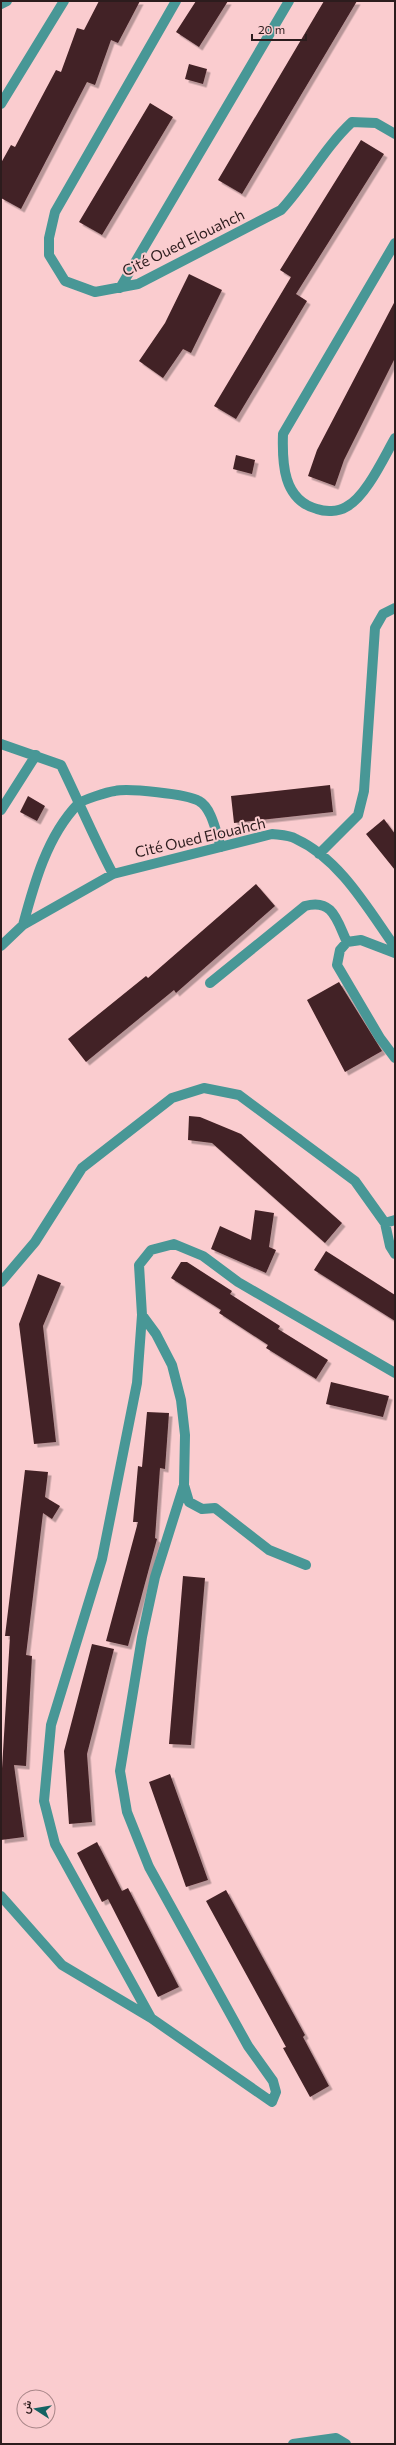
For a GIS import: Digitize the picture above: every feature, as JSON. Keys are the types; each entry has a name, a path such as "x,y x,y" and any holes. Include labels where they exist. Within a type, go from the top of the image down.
{"street":[{"path":"1,4 7,1"},
{"path":"1,104 64,1"},
{"name":"Cité Oued Elouahch","path":"176,1 55,212 48,238 48,255 65,281 95,292 138,284 281,210 298,192 336,136 352,122 376,123 395,134"},
{"path":"120,288 289,1"},
{"path":"395,242 283,434 285,477 292,492 306,506 325,512 346,507 364,490 395,438"},
{"path":"320,854 358,815 364,791 375,628 383,614 395,608"},
{"path":"1,744 36,755 61,766 79,803 87,825 112,874"},
{"path":"1,810 36,755"},
{"path":"23,925 37,875 64,821 79,803 116,790 184,795 200,801 210,816 221,847"},
{"name":"Cité Oued Elouahch","path":"1,946 23,925 112,874 130,868 272,834 295,838 320,854 356,893 395,947"},
{"path":"210,983 305,906 315,903 327,906 334,913 347,942"},
{"path":"395,953 361,940 347,942 340,950 337,964 380,1038 395,1058"},
{"path":"1,1282 35,1242 82,1168 172,1098 204,1088 239,1095 355,1181 385,1223 390,1246 395,1254"},
{"path":"385,1223 395,1220"},
{"path":"151,2018 55,1844 44,1801 51,1724 102,1559 136,1391 142,1315 139,1265 151,1250 174,1244 203,1256 238,1282 395,1373"},
{"path":"1,1896 62,1965 151,2018 272,2102 276,2092 273,2080 248,2046 149,1867 127,1812 120,1771 142,1637 153,1585 184,1485 185,1435 181,1400 172,1365 156,1334 142,1315"},
{"path":"184,1485 189,1502 202,1509 215,1508 269,1550 306,1565"},
{"path":"293,2444 336,2438 346,2444"}],"building":[{"path":"99,1 140,1 118,43 111,40 95,85 87,82 21,209 1,198 1,163 11,145 15,147 56,70 61,72 77,28 84,30"},
{"path":"196,1 228,1 199,47 176,32"},
{"path":"324,1 357,1 242,194 218,180"},
{"path":"189,64 207,69 203,84 185,79"},
{"path":"150,103 173,117 102,235 79,222"},
{"path":"361,140 384,154 296,294 307,301 236,419 214,406 291,277 280,270"},
{"path":"189,274 222,290 191,353 183,349 163,378 139,361 165,323"},
{"path":"395,301 395,358 344,460 335,486 308,476 317,450"},
{"path":"236,455 255,460 252,474 233,469"},
{"path":"330,785 333,812 234,823 231,796"},
{"path":"28,796 45,806 37,821 20,812"},
{"path":"384,819 395,834 395,870 366,834"},
{"path":"256,884 275,906 176,993 174,990 86,1062 68,1039 146,976 148,978"},
{"path":"339,982 382,1051 345,1072 307,1000"},
{"path":"189,1116 200,1117 241,1134 342,1223 325,1243 212,1143 188,1140"},
{"path":"255,1210 274,1213 269,1247 276,1250 266,1273 211,1249 220,1226 251,1240"},
{"path":"326,1251 395,1295 395,1321 314,1270"},
{"path":"181,1262 187,1262 232,1291 230,1294 280,1326 278,1329 328,1360 316,1379 266,1348 268,1345 219,1313 221,1310 171,1278"},
{"path":"38,1274 61,1283 43,1326 56,1442 34,1444 19,1324"},
{"path":"331,1382 389,1396 383,1417 326,1404"},
{"path":"147,1412 169,1413 165,1469 160,1468 155,1538 157,1539 128,1646 106,1641 138,1522 133,1522 138,1466 142,1467"},
{"path":"25,1470 48,1472 45,1497 60,1506 52,1519 43,1513 26,1655 32,1656 26,1766 14,1765 24,1837 1,1840 1,1785 10,1636 5,1636"},
{"path":"183,1576 205,1578 191,1745 169,1744"},
{"path":"92,1644 114,1649 87,1754 92,1822 69,1824 64,1751"},
{"path":"170,1774 208,1880 186,1887 149,1782"},
{"path":"97,1842 122,1891 128,1888 179,1987 158,1997 108,1899 102,1902 77,1853"},
{"path":"226,1890 305,2035 303,2037 329,2086 310,2097 283,2048 286,2047 206,1901"}]}
